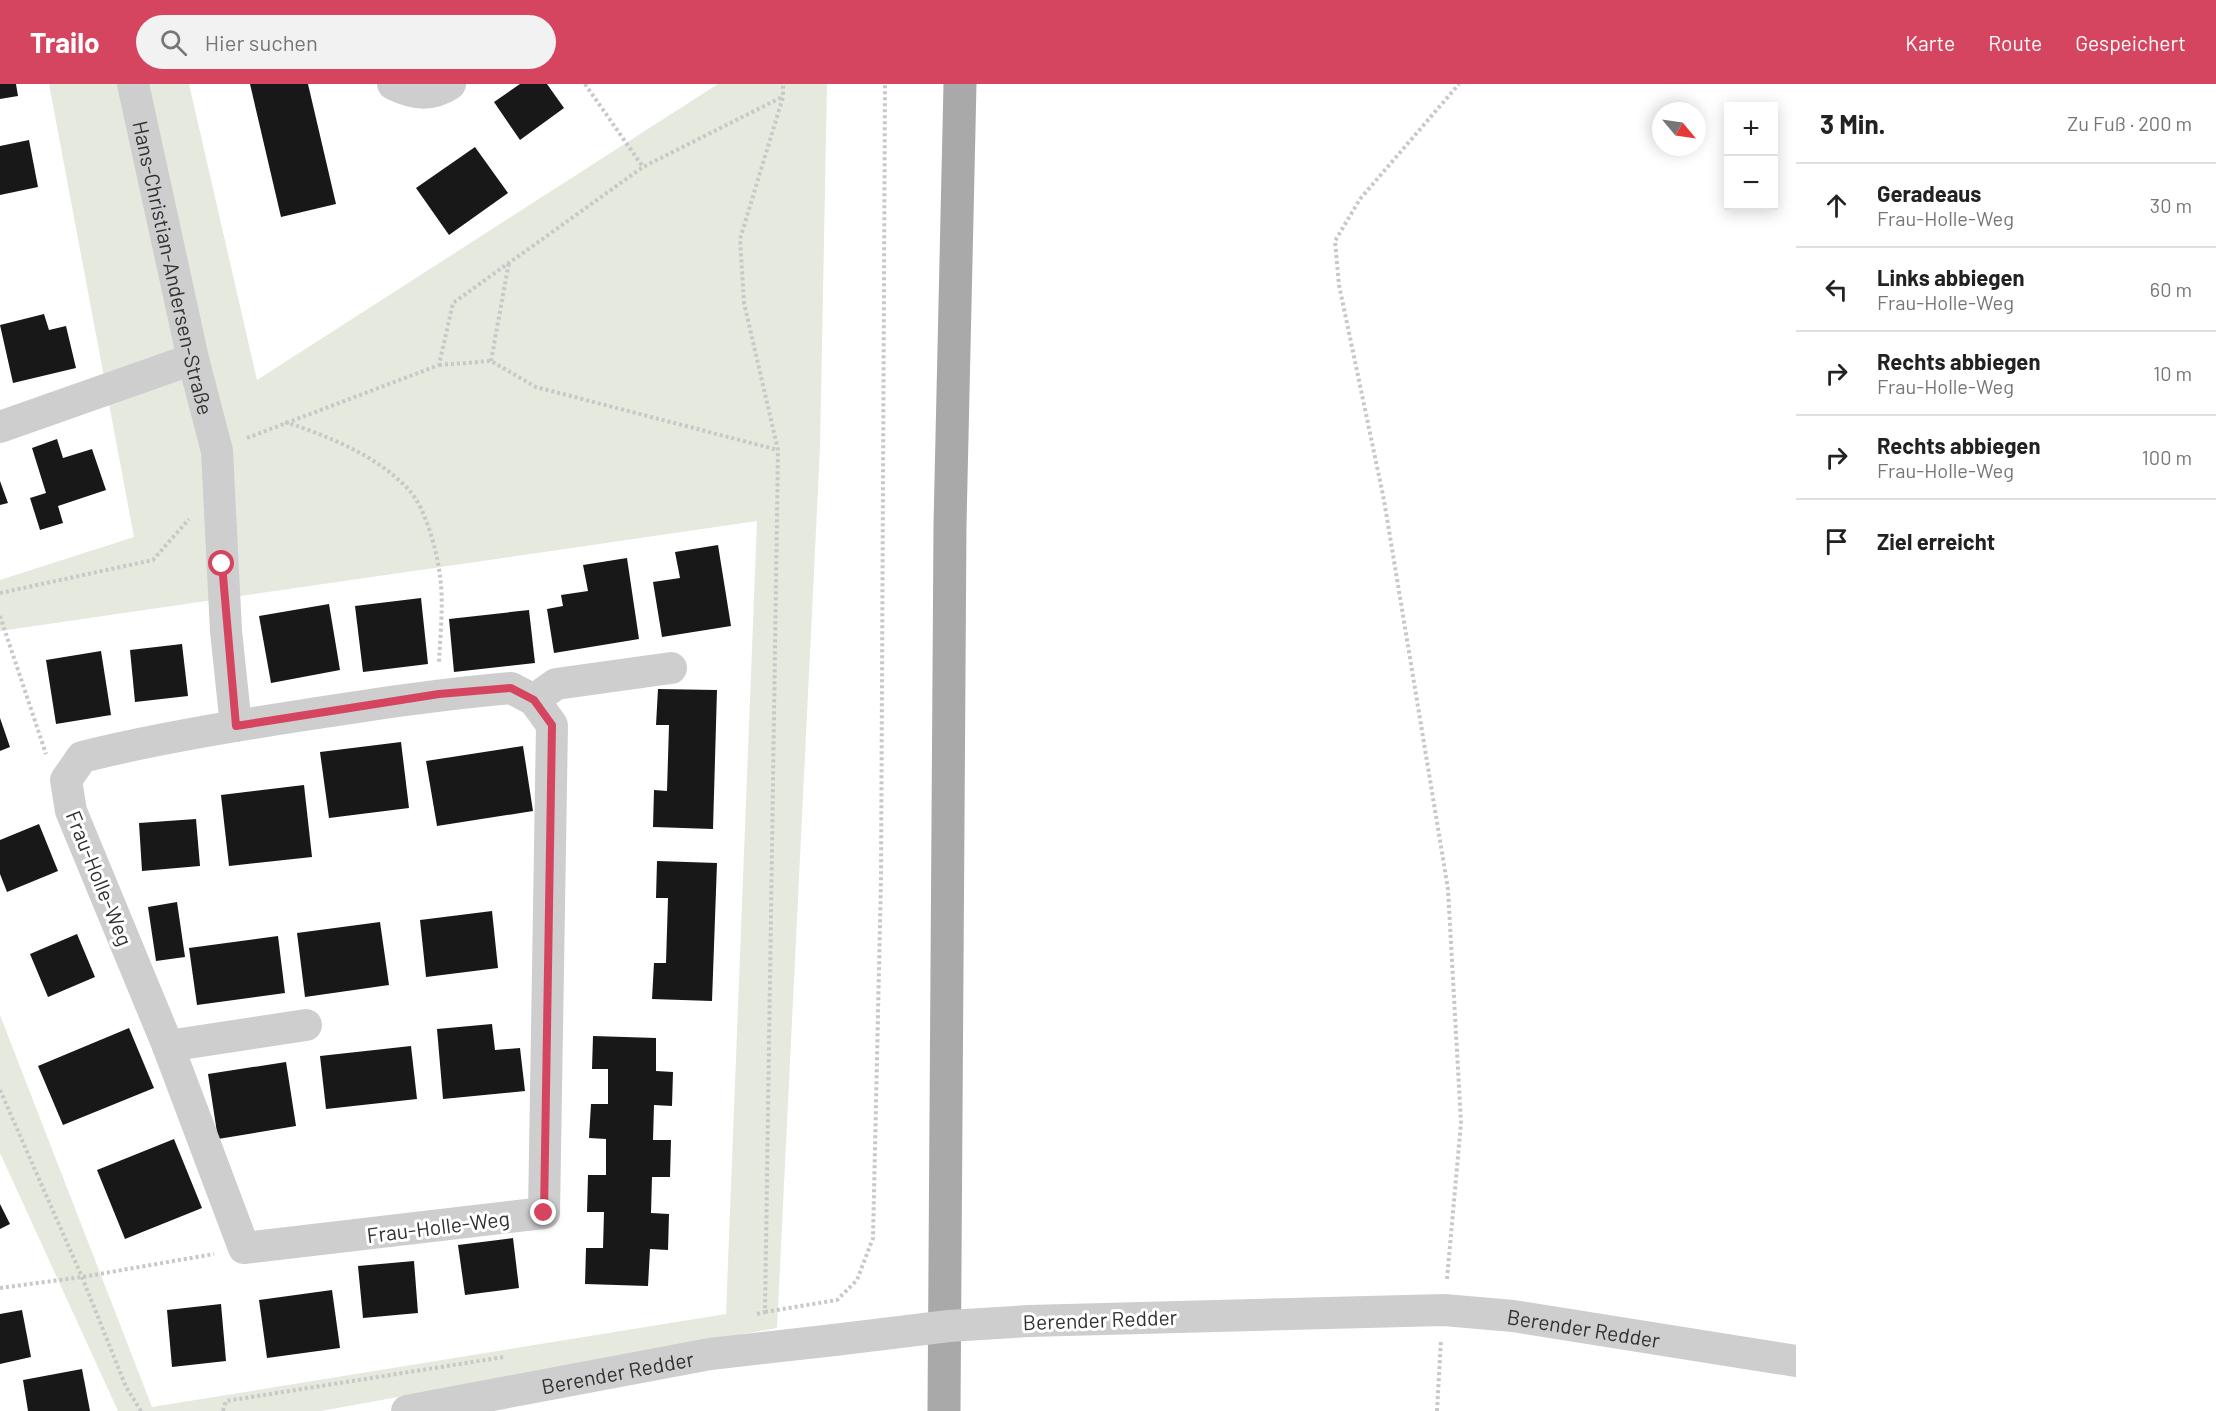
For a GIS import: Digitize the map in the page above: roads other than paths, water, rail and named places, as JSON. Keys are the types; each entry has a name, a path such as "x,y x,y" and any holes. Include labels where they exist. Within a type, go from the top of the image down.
{"main road":[{"path":"944,1411 950,548 960,84"}],"street":[{"name":"Hans-Christian-Andersen-Straße","path":"133,84 193,359 217,451 226,621 236,726"},
{"path":"393,84 414,95 440,91 450,84"},
{"path":"0,427 193,359"},
{"path":"236,726 439,694 511,688 534,700 556,684 671,668"},
{"name":"Frau-Holle-Weg","path":"236,726 82,758 66,780 71,810 168,1046 244,1248 544,1213 552,725 534,700"},
{"path":"168,1046 306,1025"},
{"name":"Berender Redder","path":"407,1411 710,1354 949,1326 1029,1321 1444,1310 1513,1316 1796,1361"}]}
